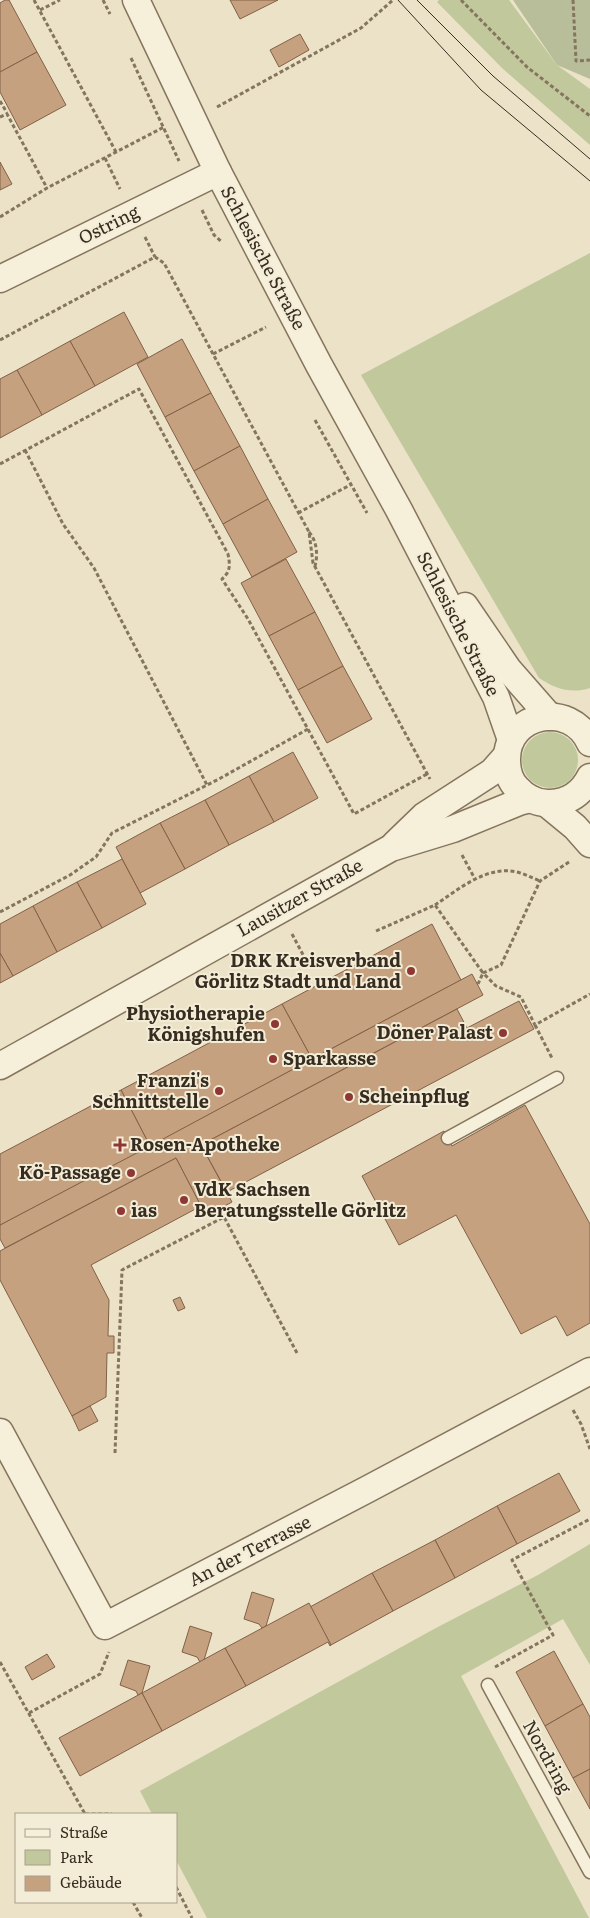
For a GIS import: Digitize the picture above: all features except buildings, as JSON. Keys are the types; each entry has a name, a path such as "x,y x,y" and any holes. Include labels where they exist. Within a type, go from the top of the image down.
{"street":[{"name":"Schlesische Straße","path":"136,0 218,172 319,365 399,510 496,697 509,747 509,776 514,786 539,802"},
{"name":"Ostring","path":"0,279 137,222 218,172"},
{"name":"Schlesische Straße","path":"399,510 508,669 571,719 582,730 590,743"},
{"name":"Lausitzer Straße","path":"391,848 424,816 492,772 524,724 534,719 571,719"},
{"name":"Lausitzer Straße","path":"0,1066 391,848 452,829 519,802 558,803 579,793 590,777"},
{"path":"539,802 575,827 583,850"},
{"name":"An der Terrasse","path":"0,1432 105,1626 360,1494 590,1371"}],"lane":[{"path":"448,1138 557,1078"},
{"name":"Nordring","path":"488,1685 590,1872"}],"path":[{"path":"34,0 116,152"},
{"path":"40,10 60,0"},
{"path":"0,217 47,188 189,113 212,101 216,108 361,28 393,0"},
{"path":"460,0 527,67 590,116"},
{"path":"573,0 576,61 590,60"},
{"path":"0,101 47,188"},
{"path":"0,117 7,114"},
{"path":"0,464 139,389 228,554 230,565 228,573 222,579 248,619 354,814 427,774 315,566 308,532 164,263 155,257 105,158"},
{"path":"0,340 155,257"},
{"path":"213,354 266,328"},
{"path":"25,450 63,524 94,568 207,785"},
{"path":"298,513 350,485"},
{"path":"0,912 70,875 96,857 112,833 207,785 308,729"},
{"path":"478,984 483,973 501,965 540,881 583,850"},
{"path":"376,931 435,905 474,879 494,872 517,872 540,881"},
{"path":"435,905 483,973 496,986 521,997 551,1054 557,1078"},
{"path":"294,937 309,966"},
{"path":"535,1025 590,994"},
{"path":"220,1209 297,1353"},
{"path":"115,1453 122,1270 224,1217"},
{"path":"581,1424 590,1449"},
{"path":"488,1685 491,1669 553,1635 512,1560 590,1519"},
{"path":"0,1662 84,1813"},
{"path":"30,1713 100,1674"},
{"path":"178,1891 192,1918"},
{"path":"134,1903 142,1918"}],"green space":[{"path":"439,0 509,0 557,65 590,89 590,145 502,68 437,2"},
{"path":"513,0 590,0 590,79 557,65"},
{"path":"590,253 590,688 576,691 558,688 539,678 361,375"},
{"path":"550,732 561,734 570,740 576,749 578,760 576,771 570,780 561,786 550,788 539,786 530,780 524,771 522,760 524,749 530,740 539,734"},
{"path":"590,1544 590,1665 563,1619 461,1676 589,1918 207,1918 178,1864 178,1813 151,1813 140,1791 434,1629 538,1575"}],"tram line":[{"path":"398,0 481,90 590,181"},
{"path":"417,0 493,76 590,159"}],"place":[{"name":"DRK Kreisverband Görlitz Stadt und Land","path":"411,971"},
{"name":"Physiotherapie Königshufen","path":"275,1024"},
{"name":"Döner Palast","path":"503,1033"},
{"name":"Sparkasse","path":"273,1059"},
{"name":"Franzi's Schnittstelle","path":"219,1091"},
{"name":"Scheinpflug","path":"349,1097"},
{"name":"Rosen-Apotheke","path":"120,1145"},
{"name":"Kö-Passage","path":"131,1173"},
{"name":"VdK Sachsen Beratungsstelle Görlitz","path":"184,1200"},
{"name":"ias","path":"121,1211"}]}
